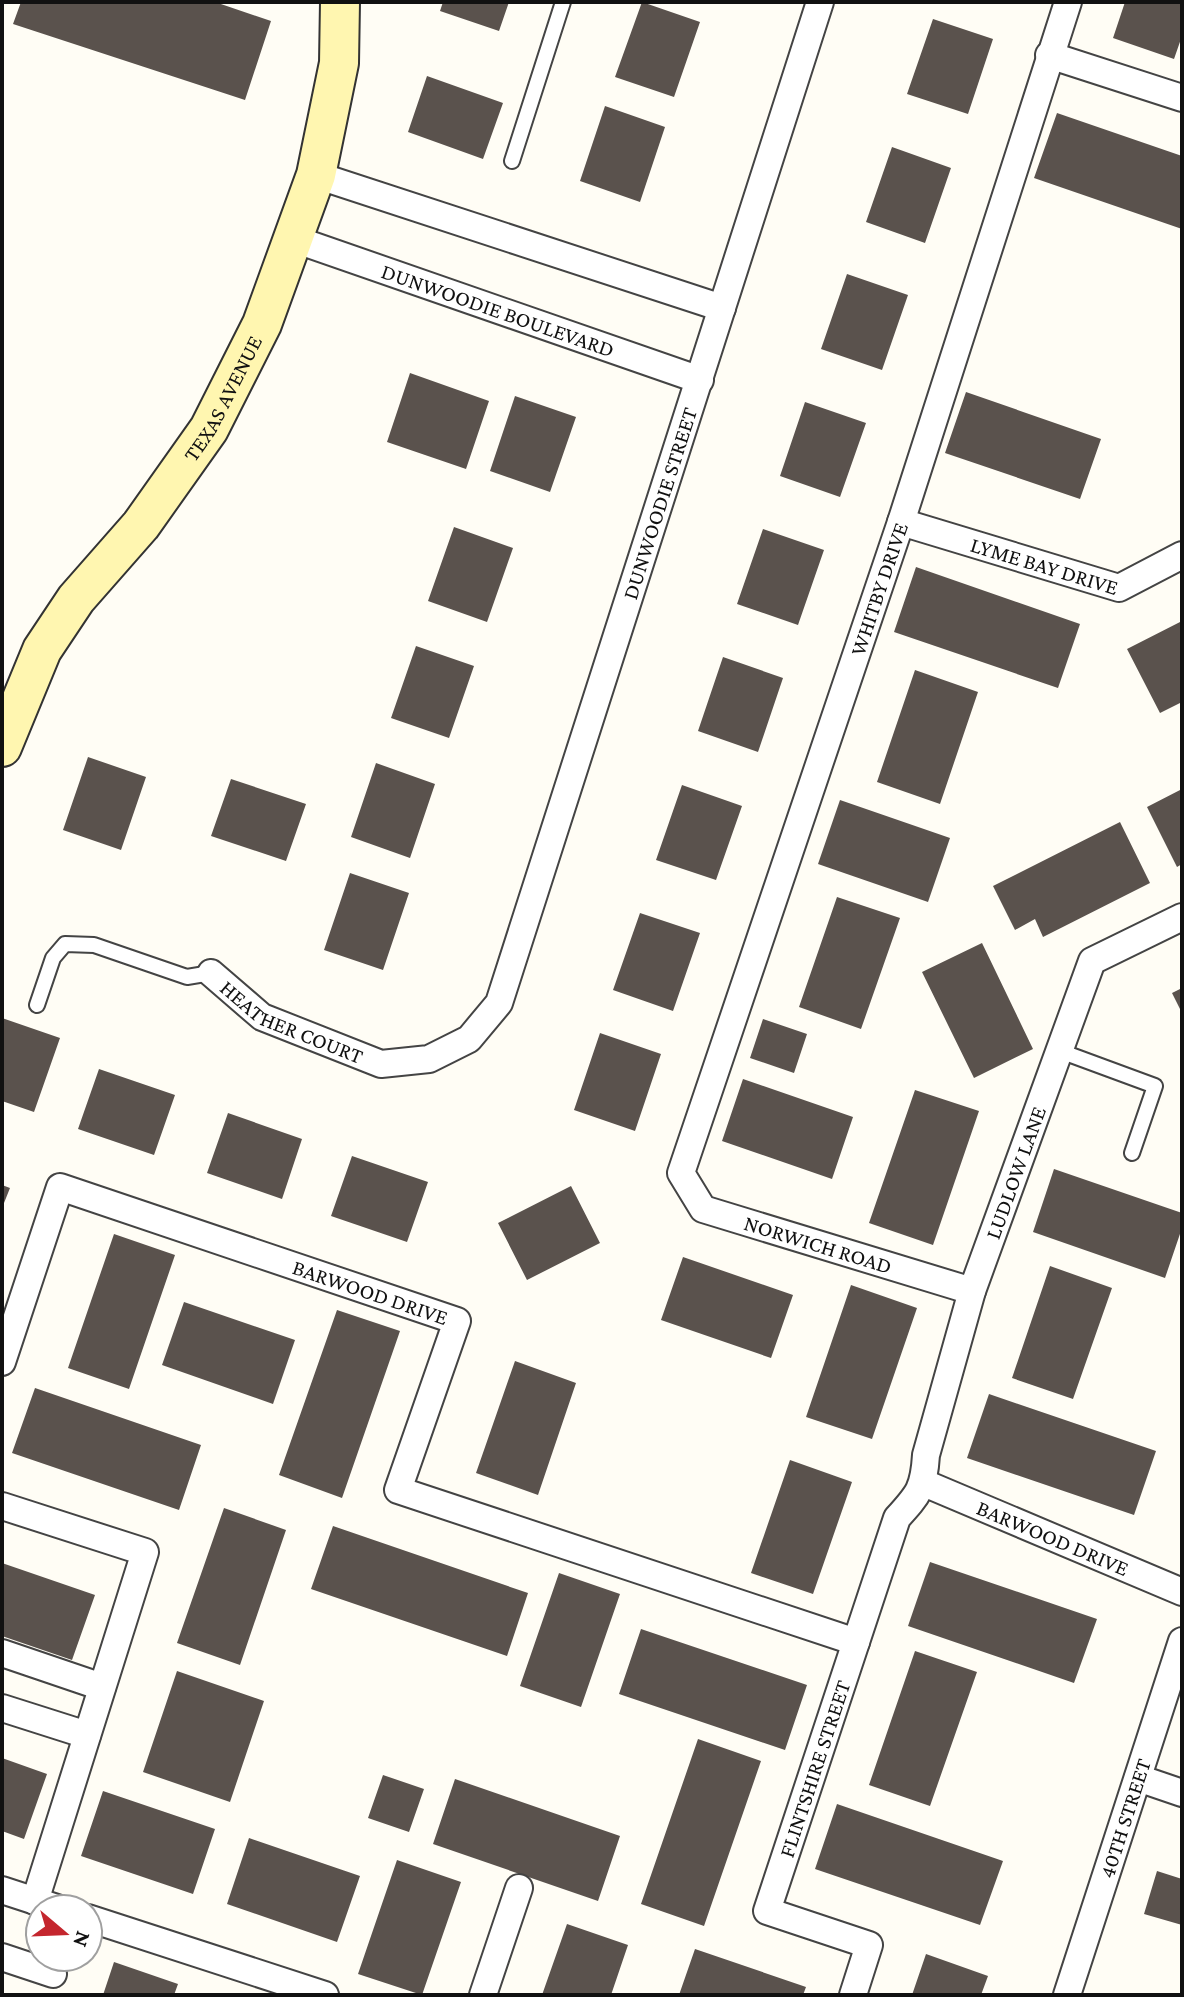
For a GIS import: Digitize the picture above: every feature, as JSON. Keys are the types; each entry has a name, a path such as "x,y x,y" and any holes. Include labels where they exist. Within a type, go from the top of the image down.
{"street":[{"name":"TEXAS AVENUE","path":"2,747 42,650 76,599 141,525 209,429 262,324 316,175 339,63 340,2"},
{"name":"DUNWOODIE STREET","path":"499,1003 820,2"},
{"name":"WHITBY DRIVE","path":"681,1173 901,522 1068,2"},
{"path":"1049,55 1182,98"},
{"path":"316,175 722,308"},
{"name":"DUNWOODIE BOULEVARD","path":"294,239 700,380"},
{"name":"LYME BAY DRIVE","path":"901,522 1119,588 1182,555"},
{"name":"LUDLOW LANE","path":"924,1483 926,1455 972,1291 1092,961 1182,917"},
{"name":"HEATHER COURT","path":"211,973 262,1017 381,1064 429,1059 469,1039 499,1003"},
{"name":"NORWICH ROAD","path":"681,1173 703,1209 972,1291"},
{"name":"BARWOOD DRIVE","path":"2,1362 60,1187 457,1321 398,1490 856,1642"},
{"name":"BARWOOD DRIVE","path":"924,1483 1182,1592"},
{"name":"FLINTSHIRE STREET","path":"853,1995 869,1945 767,1911 897,1518 924,1483"},
{"path":"2,1506 145,1552 38,1893"},
{"name":"40TH STREET","path":"1067,1995 1182,1641"},
{"path":"2,1653 102,1687"},
{"path":"2,1708 87,1735"},
{"path":"1138,1778 1182,1793"},
{"path":"483,1995 519,1888"},
{"path":"2,1890 24,1897"},
{"path":"104,1923 325,1995"},
{"path":"2,1957 24,1960"}],"lane":[{"path":"512,161 563,2"},
{"path":"37,1005 53,958 65,944 94,945 187,977 211,973"},
{"path":"1060,1051 1155,1086 1132,1153"}],"building":[{"path":"21,2 215,2 271,21 245,100 13,24"},
{"path":"443,2 509,2 499,31 440,11"},
{"path":"642,2 700,22 674,97 615,77"},
{"path":"1125,2 1182,2 1182,36 1174,59 1113,38"},
{"path":"933,19 993,39 968,114 907,94"},
{"path":"427,76 503,103 483,159 408,132"},
{"path":"605,106 665,127 640,202 580,181"},
{"path":"1057,113 1182,156 1182,229 1034,178"},
{"path":"892,147 951,168 925,243 866,222"},
{"path":"847,274 908,295 882,370 821,349"},
{"path":"410,373 489,401 466,469 387,442"},
{"path":"966,392 1101,439 1080,499 945,453"},
{"path":"515,396 576,417 550,492 490,471"},
{"path":"805,402 866,423 840,497 780,476"},
{"path":"454,527 513,548 487,622 428,601"},
{"path":"763,529 824,550 798,625 737,604"},
{"path":"916,567 1080,624 1058,688 894,632"},
{"path":"1182,621 1182,702 1160,713 1127,649"},
{"path":"416,646 474,666 449,738 391,718"},
{"path":"723,657 783,678 758,752 698,731"},
{"path":"915,670 978,692 940,804 877,782"},
{"path":"88,757 146,777 121,850 63,830"},
{"path":"376,763 435,784 410,858 351,837"},
{"path":"231,779 306,804 286,861 211,836"},
{"path":"682,785 742,806 716,880 656,860"},
{"path":"1182,789 1182,864 1177,867 1147,807"},
{"path":"840,800 950,838 928,902 818,864"},
{"path":"1120,822 1150,883 1043,937 1035,919 1015,930 993,886"},
{"path":"350,873 409,893 383,970 324,950"},
{"path":"837,897 900,918 861,1029 799,1007"},
{"path":"640,913 700,933 673,1011 613,990"},
{"path":"982,943 1033,1049 974,1078 922,972"},
{"path":"1182,988 1182,1013 1172,993"},
{"path":"2,1018 60,1038 34,1112 2,1101"},
{"path":"763,1019 807,1034 794,1073 750,1058"},
{"path":"600,1033 661,1054 635,1131 574,1110"},
{"path":"99,1069 175,1095 154,1155 78,1129"},
{"path":"743,1079 853,1117 832,1179 722,1141"},
{"path":"915,1090 979,1111 933,1245 869,1223"},
{"path":"228,1113 302,1139 282,1199 207,1173"},
{"path":"352,1156 428,1182 407,1242 331,1216"},
{"path":"1054,1169 1182,1213 1182,1228 1165,1278 1033,1232"},
{"path":"2,1185 10,1188 2,1208"},
{"path":"571,1186 600,1243 527,1280 498,1223"},
{"path":"114,1234 175,1255 129,1389 68,1368"},
{"path":"683,1257 793,1295 771,1358 661,1320"},
{"path":"1050,1266 1112,1288 1073,1399 1012,1378"},
{"path":"851,1285 917,1308 872,1439 806,1417"},
{"path":"184,1302 295,1340 273,1404 162,1365"},
{"path":"337,1310 400,1331 342,1498 279,1475"},
{"path":"515,1361 576,1383 538,1495 476,1473"},
{"path":"35,1388 201,1445 179,1510 12,1453"},
{"path":"989,1394 1156,1451 1134,1515 967,1458"},
{"path":"790,1460 852,1482 813,1594 751,1573"},
{"path":"224,1508 286,1530 240,1665 177,1643"},
{"path":"333,1526 528,1593 507,1656 311,1589"},
{"path":"930,1562 1097,1619 1074,1683 908,1626"},
{"path":"2,1563 95,1595 72,1660 2,1636"},
{"path":"559,1573 620,1594 581,1707 520,1686"},
{"path":"641,1629 807,1685 785,1750 619,1694"},
{"path":"915,1651 977,1672 930,1806 869,1785"},
{"path":"177,1671 264,1701 230,1802 143,1772"},
{"path":"698,1739 761,1761 704,1926 641,1904"},
{"path":"2,1758 47,1774 24,1839 2,1831"},
{"path":"383,1775 424,1789 409,1832 368,1818"},
{"path":"455,1779 620,1836 598,1901 433,1844"},
{"path":"103,1791 215,1829 193,1894 81,1856"},
{"path":"837,1804 1003,1861 980,1925 815,1869"},
{"path":"249,1838 360,1876 337,1942 227,1904"},
{"path":"397,1860 461,1882 422,1995 358,1974"},
{"path":"1157,1871 1182,1879 1182,1925 1144,1914"},
{"path":"567,1924 628,1945 611,1995 542,1995"},
{"path":"695,1949 806,1987 803,1995 679,1995"},
{"path":"926,1954 988,1976 981,1995 912,1995"},
{"path":"114,1962 178,1984 174,1995 103,1995"}]}
